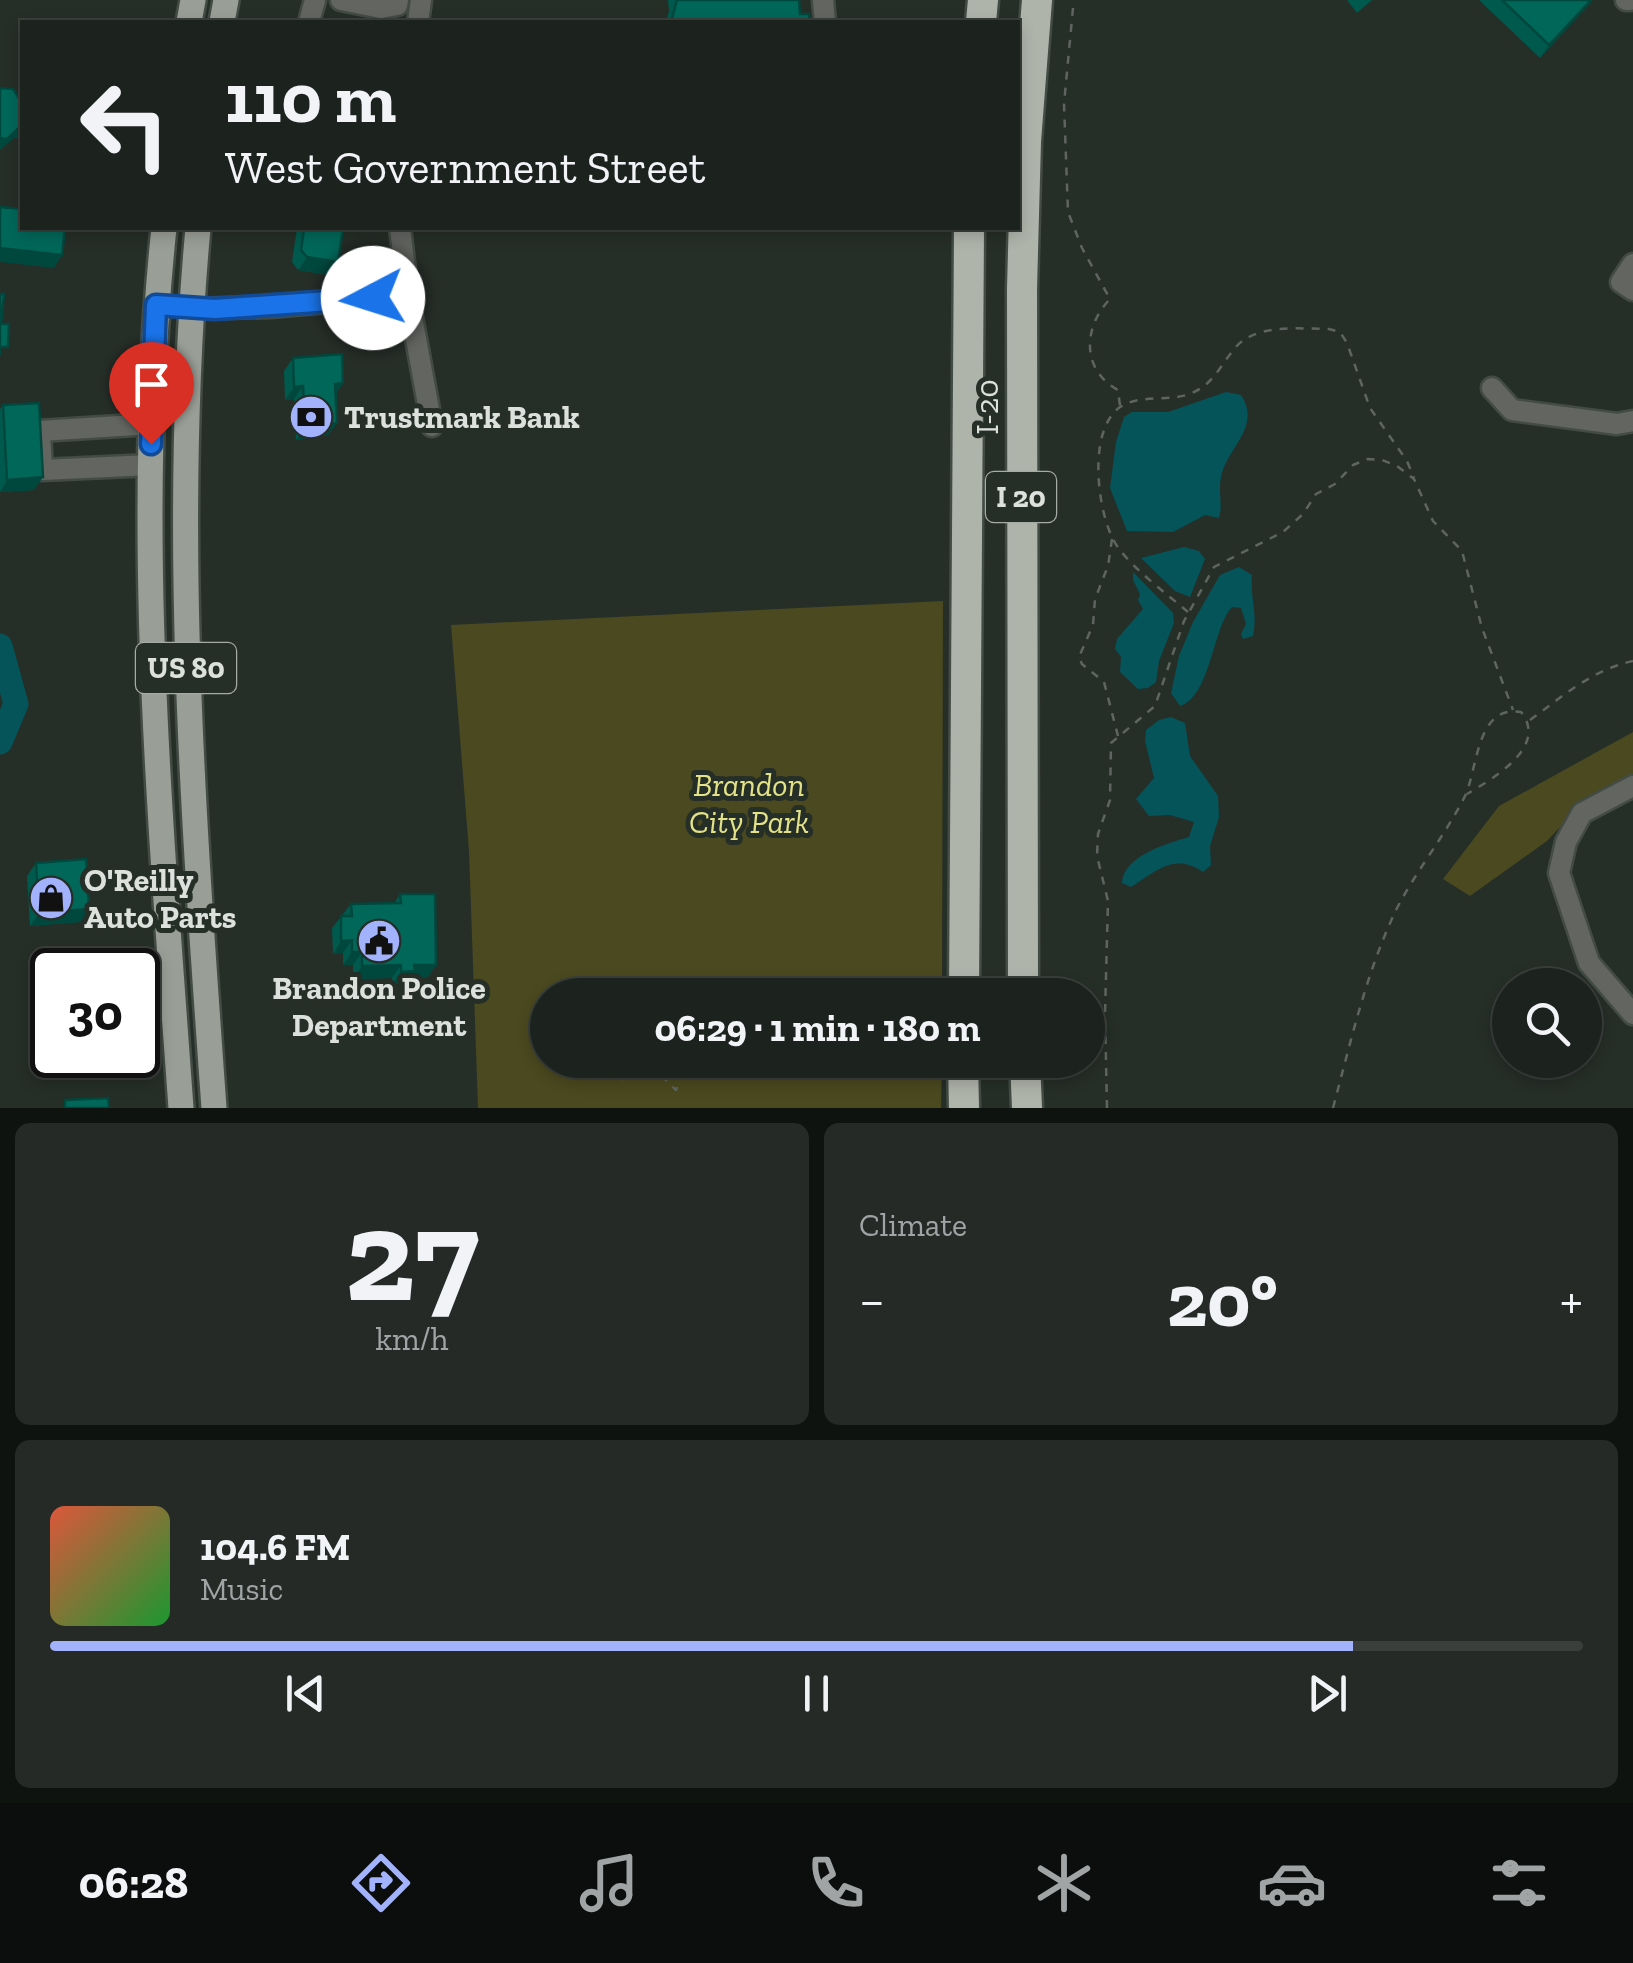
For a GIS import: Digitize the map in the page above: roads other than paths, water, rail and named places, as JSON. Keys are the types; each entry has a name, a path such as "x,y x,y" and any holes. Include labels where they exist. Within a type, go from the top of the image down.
{"highway":[{"name":"I-20","path":"1023,978 1022,289 1026,141 1038,0"},
{"name":"I-20","path":"964,978 969,230"},
{"path":"964,1078 964,1108"},
{"path":"1026,1078 1027,1108"}],"main road":[{"name":"US 80","path":"164,230 151,424 151,618 180,1108"},
{"name":"US 80","path":"198,230 190,308 183,518 186,698 214,1108"},
{"path":"156,305 190,308"},
{"path":"163,844 195,842"}],"street":[{"path":"341,0 380,8 397,5 398,0"},
{"path":"400,230 432,426"},
{"path":"1633,264 1622,282 1633,290"},
{"path":"190,308 270,307 408,294"},
{"path":"1492,388 1512,410 1617,424 1633,421"},
{"path":"150,464 42,470 40,431 151,424"},
{"path":"1633,786 1582,813 1566,842 1559,872 1589,963 1633,1014"}],"water":[{"path":"1226,392 1241,395 1248,417 1224,466 1219,518 1205,515 1173,532 1127,531 1110,488 1116,442 1124,417 1132,412 1168,412"},
{"path":"1184,547 1199,551 1205,559 1190,597 1175,591 1141,558"},
{"path":"1239,567 1252,575 1253,636 1243,639 1246,624 1241,608 1232,607 1205,676 1190,700 1180,706 1171,693 1179,656 1193,622 1220,575"},
{"path":"1133,572 1173,613 1174,623 1159,661 1156,682 1138,689 1120,672 1121,657 1115,649 1117,639 1143,609"},
{"path":"1171,717 1185,723 1190,756 1218,796 1219,817 1210,846 1211,865 1203,872 1183,864 1165,866 1131,887 1122,883 1130,865 1148,852 1189,837 1194,822 1170,815 1149,816 1136,799 1154,778 1146,730"}],"waterway":[{"path":"0,646 16,704 0,742"}],"place":[{"name":"Trustmark Bank","path":"311,417"},
{"name":"O'Reilly Auto Parts","path":"51,898"},
{"name":"Brandon Police Department","path":"379,941"}],"park label":[{"name":"Brandon City Park","path":"749,804"}]}
